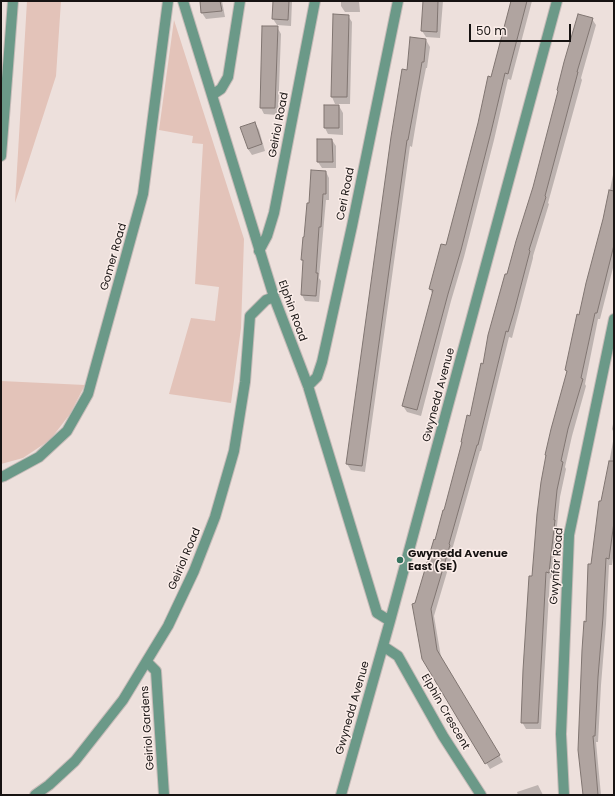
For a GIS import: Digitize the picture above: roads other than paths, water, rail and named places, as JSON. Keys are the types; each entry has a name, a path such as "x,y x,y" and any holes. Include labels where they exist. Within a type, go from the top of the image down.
{"street":[{"path":"1,156 13,1"},
{"name":"Gomer Road","path":"1,477 39,457 67,431 88,394 143,194 168,1"},
{"name":"Elphin Road","path":"183,1 259,252 274,297 308,386 377,613 390,621"},
{"path":"212,94 221,89 228,77 240,1"},
{"name":"Geiriol Road","path":"259,252 267,236 274,214 315,1"},
{"name":"Ceri Road","path":"308,386 316,377 322,362 352,226 398,1"},
{"name":"Gwynedd Avenue","path":"341,795 390,621 557,1"},
{"name":"Geiriol Road","path":"35,795 50,785 75,761 123,700 168,626 194,571 215,517 234,451 245,382 250,316 266,300 274,297"},
{"name":"Gwynfor Road","path":"564,795 561,734 569,535 614,319"},
{"name":"Elphin Crescent","path":"382,646 398,656 443,736 481,795"},
{"name":"Geiriol Gardens","path":"147,662 156,671 164,795"}],"place":[{"name":"Gwynedd Avenue East (SE)","path":"400,560"}]}
